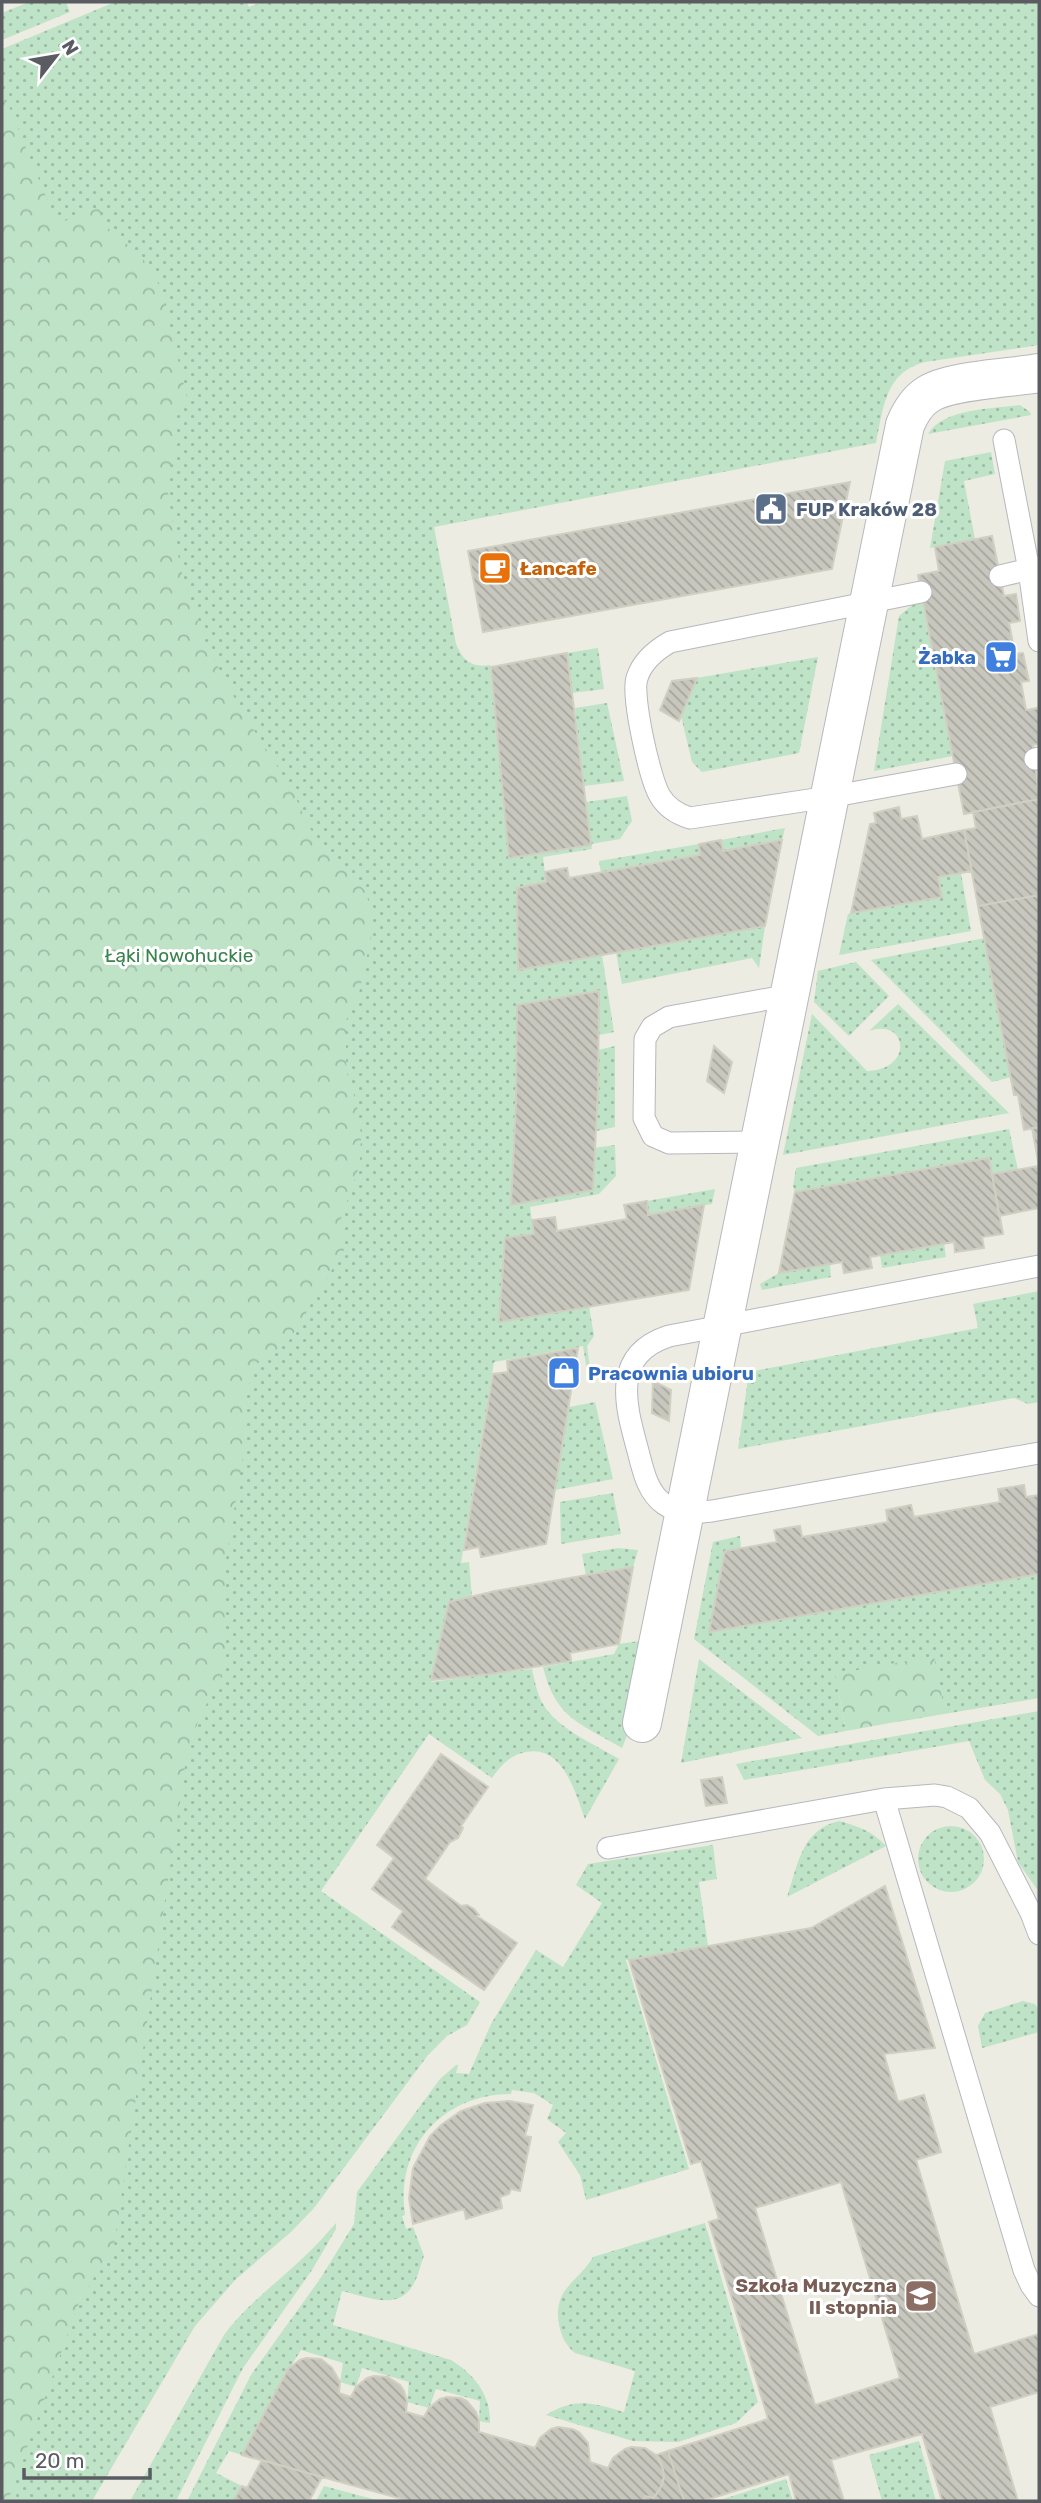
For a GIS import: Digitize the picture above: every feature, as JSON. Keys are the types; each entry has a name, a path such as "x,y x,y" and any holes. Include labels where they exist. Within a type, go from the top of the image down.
{"street":[{"path":"642,1723 905,425 925,396 939,389 1039,373"}],"lane":[{"path":"1004,440 1034,568 1039,641"},
{"path":"1000,576 1034,568"},
{"path":"921,592 679,639 660,647 653,654 637,678 636,702 653,782 672,810 681,815 699,818 956,774"},
{"path":"760,1142 668,1143 653,1136 644,1118 645,1039 652,1027 669,1017 790,995"},
{"path":"1039,1266 669,1336 654,1342 635,1361 628,1377 626,1407 646,1479 659,1500 666,1506 683,1512 712,1511 1039,1453"},
{"path":"608,1848 884,1799 935,1795 947,1797 970,1808 983,1822 996,1843 1039,1934"},
{"path":"884,1799 1024,2270 1039,2296"}],"green space":[{"path":"29,2 66,2 70,12 2,40 2,13"},
{"path":"115,2 247,2 249,7 262,2 1039,2 1039,345 925,362 912,367 901,374 888,394 876,443 434,527 456,644 469,662 490,665 509,857 586,802 627,796 632,821 620,839 591,844 592,849 543,857 546,882 517,888 518,970 602,955 614,1032 599,1035 599,992 516,1103 511,1205 592,1190 594,1148 615,1145 616,1176 599,1194 530,1207 534,1234 505,1238 499,1322 589,1306 594,1336 587,1346 591,1377 588,1377 583,1346 494,1362 461,1563 469,1562 472,1597 449,1602 431,1682 532,1669 539,1696 553,1717 574,1733 619,1759 585,1819 566,1773 549,1756 539,1752 520,1753 506,1761 492,1778 429,1734 321,1891 480,2002 467,2025 447,2036 428,2055 314,2208 291,2232 236,2279 195,2326 92,2501 2,2501 2,49"},
{"name":"Łąki Nowohuckie","path":"2,89 57,224 100,207 103,224 142,257 161,288 187,398 176,416 168,493 180,566 190,601 208,648 241,710 293,791 307,824 322,846 366,892 374,924 359,993 346,1021 349,1086 356,1099 361,1134 360,1164 341,1219 344,1250 288,1342 254,1366 246,1398 243,1457 226,1559 226,1668 199,1718 186,1759 114,2246 80,2300 8,2501 2,2501"},
{"path":"1020,405 1031,415 928,434 935,425 957,414"},
{"path":"991,452 995,474 964,481 975,539 930,548 945,461"},
{"path":"922,601 953,756 874,771 899,616"},
{"path":"598,648 604,689 572,693 567,653"},
{"path":"818,657 799,753 702,772 692,762 681,716 697,678"},
{"path":"607,703 624,781 584,786 575,708"},
{"path":"785,828 782,840 723,851 721,840"},
{"path":"699,844 700,855 601,873 599,861"},
{"path":"961,873 971,931 839,955 848,914 942,897 938,877"},
{"path":"765,926 759,968 752,958 622,984 616,953"},
{"path":"985,938 1011,1077 992,1082 871,960"},
{"path":"856,962 889,996 849,1036 814,1002 818,971"},
{"path":"898,1004 1009,1113 783,1155 812,1014 867,1071 882,1068 893,1062 899,1054 898,1037 892,1031 869,1031"},
{"path":"615,1046 615,1127 596,1131 598,1050"},
{"path":"1009,1129 1018,1170 992,1174 988,1158 795,1192 793,1186 796,1168"},
{"path":"715,1189 712,1204 648,1215 647,1201"},
{"path":"944,1243 946,1257 882,1268 880,1255"},
{"path":"830,1264 831,1277 762,1290 760,1284 779,1273"},
{"path":"1039,1291 1039,1402 1028,1404 1014,1398 738,1449 749,1372 978,1328 973,1304"},
{"path":"595,1402 613,1479 555,1490 569,1407"},
{"path":"613,1493 621,1534 561,1544 560,1502"},
{"path":"740,1536 741,1548 710,1632 1039,1574 1039,1698 897,1722 837,1684 846,1731 818,1736 694,1639 713,1542"},
{"path":"618,1548 638,1550 633,1567 586,1576 582,1554"},
{"path":"646,1640 633,1721 622,1748 582,1725 563,1709 548,1684 543,1667 614,1654 619,1644"},
{"path":"934,1656 945,1713 846,1731 835,1674"},
{"path":"699,1659 802,1738 681,1763"},
{"path":"1039,1711 1039,1892 1018,1862 1008,1810 1000,1794 985,1780 969,1741 744,1780 736,1764"},
{"path":"839,1821 864,1830 886,1846 787,1897 798,1861 809,1841 816,1832"},
{"path":"951,1826 964,1828 979,1841 984,1859 982,1872 969,1887 951,1892 938,1890 923,1877 918,1859 920,1846 933,1831"},
{"path":"713,1845 717,1879 699,1882 708,1946 626,1960 689,2169 586,2200 580,2175 558,2142 566,2133 547,2119 553,2105 534,2093 512,2090 511,2094 487,2096 464,2103 445,2114 429,2129 416,2147 408,2167 404,2190 405,2215 402,2216 406,2229 413,2227 424,2256 414,2283 400,2298 391,2300 371,2299 342,2291 333,2325 451,2360 480,2386 488,2403 490,2423 479,2421 480,2401 436,2389 429,2408 407,2402 409,2382 362,2368 356,2387 340,2382 343,2363 301,2350 242,2455 229,2451 216,2473 242,2486 233,2501 187,2501 251,2375 320,2279 354,2224 357,2192 440,2079 456,2065 456,2073 469,2074 491,2024 536,1950 563,1967 602,1903 576,1885 588,1864"},
{"path":"1023,2001 1035,2004 1039,2010 1039,2032 982,2048 978,2026 985,2013"},
{"path":"336,2223 336,2229 312,2270 243,2368 176,2501 130,2501 224,2335 243,2313"},
{"path":"705,2223 758,2402 736,2423 678,2442 633,2441 546,2415 566,2406 584,2403 624,2412 635,2371 575,2353 569,2348 561,2333 558,2316 560,2299 568,2287 593,2257"},
{"path":"919,2441 936,2501 882,2501 869,2455"},
{"path":"786,2479 793,2501 717,2501"},
{"path":"324,2486 380,2501 316,2501"}],"building":[{"path":"850,482 832,569 483,632 468,551"},
{"path":"992,536 1004,596 1016,594 1020,621 1009,623 1015,654 1023,653 1029,681 1021,682 1026,710 1038,708 1039,712 1039,744 1033,745 1039,799 964,814 918,575 939,571 935,547"},
{"path":"567,653 591,845 509,858 491,667"},
{"path":"697,678 679,721 660,710 672,681"},
{"path":"1039,799 1039,895 978,906 964,830 976,828 973,812"},
{"path":"899,807 901,819 917,816 922,839 964,830 972,871 938,877 942,897 851,913 870,824 876,823 874,813"},
{"path":"721,840 723,851 782,840 765,926 518,970 517,888 546,882 545,872 554,870 567,868 569,878 700,855 699,844"},
{"path":"1039,895 1039,1127 1024,1130 1018,1095 1014,1095 978,906"},
{"path":"599,991 593,1190 511,1205 517,1005"},
{"path":"714,1046 732,1062 724,1093 707,1081"},
{"path":"1039,1127 1039,1166 1032,1128"},
{"path":"989,1158 1003,1234 982,1237 984,1248 955,1252 954,1242 870,1257 872,1268 844,1273 842,1262 779,1273 795,1192"},
{"path":"1039,1166 1039,1208 999,1216 992,1174"},
{"path":"647,1201 648,1215 704,1205 689,1290 499,1322 505,1238 534,1234 532,1220 555,1217 557,1231 627,1219 624,1205"},
{"path":"578,1348 546,1544 481,1557 479,1547 464,1550 493,1374 508,1372 507,1361"},
{"path":"653,1381 671,1390 669,1421 652,1413"},
{"path":"1024,1485 1026,1497 1039,1495 1039,1574 709,1632 725,1551 777,1542 774,1530 800,1526 802,1537 888,1522 886,1510 911,1505 914,1517 1000,1502 998,1489"},
{"path":"633,1567 619,1644 570,1653 571,1661 491,1674 431,1680 449,1602 495,1591"},
{"path":"441,1754 488,1787 461,1826 463,1828 458,1838 450,1842 425,1879 461,1906 467,1905 474,1909 479,1915 477,1916 517,1943 484,1990 392,1927 403,1911 372,1889 394,1858 377,1845"},
{"path":"722,1777 727,1803 706,1806 701,1780"},
{"path":"885,1886 935,2048 884,2054 898,2102 924,2095 941,2152 916,2160 974,2354 1039,2334 1039,2392 990,2407 1018,2501 942,2501 922,2434 831,2460 844,2501 796,2501 789,2474 703,2501 684,2501 668,2451 768,2419 709,2222 719,2219 701,2161 691,2164 629,1960 811,1928","holes":["841,2182 900,2378 815,2405 755,2208"]},
{"path":"509,2101 533,2105 525,2136 531,2137 520,2191 511,2189 509,2194 500,2197 502,2208 466,2219 464,2209 413,2224 409,2198 413,2168 430,2136 461,2111 485,2103"},
{"path":"306,2358 321,2359 332,2368 340,2382 339,2393 351,2397 356,2387 367,2378 388,2377 404,2391 406,2412 424,2417 429,2408 440,2399 461,2398 476,2412 479,2432 535,2448 540,2438 551,2429 572,2429 579,2432 588,2443 590,2462 608,2468 613,2458 625,2449 645,2448 661,2462 663,2483 653,2498 645,2496 644,2501 409,2501 242,2455 288,2369"},
{"path":"668,2451 684,2501 644,2501 645,2496 653,2498 660,2489 664,2476 656,2455"},
{"path":"262,2460 322,2477 309,2501 233,2501 242,2486 247,2488"}],"place":[{"name":"FUP Kraków 28","path":"771,509"},
{"name":"Łancafe","path":"495,568"},
{"name":"Żabka","path":"1001,657"},
{"name":"Pracownia ubioru","path":"564,1373"},
{"name":"Szkoła Muzyczna II stopnia","path":"921,2296"}]}
